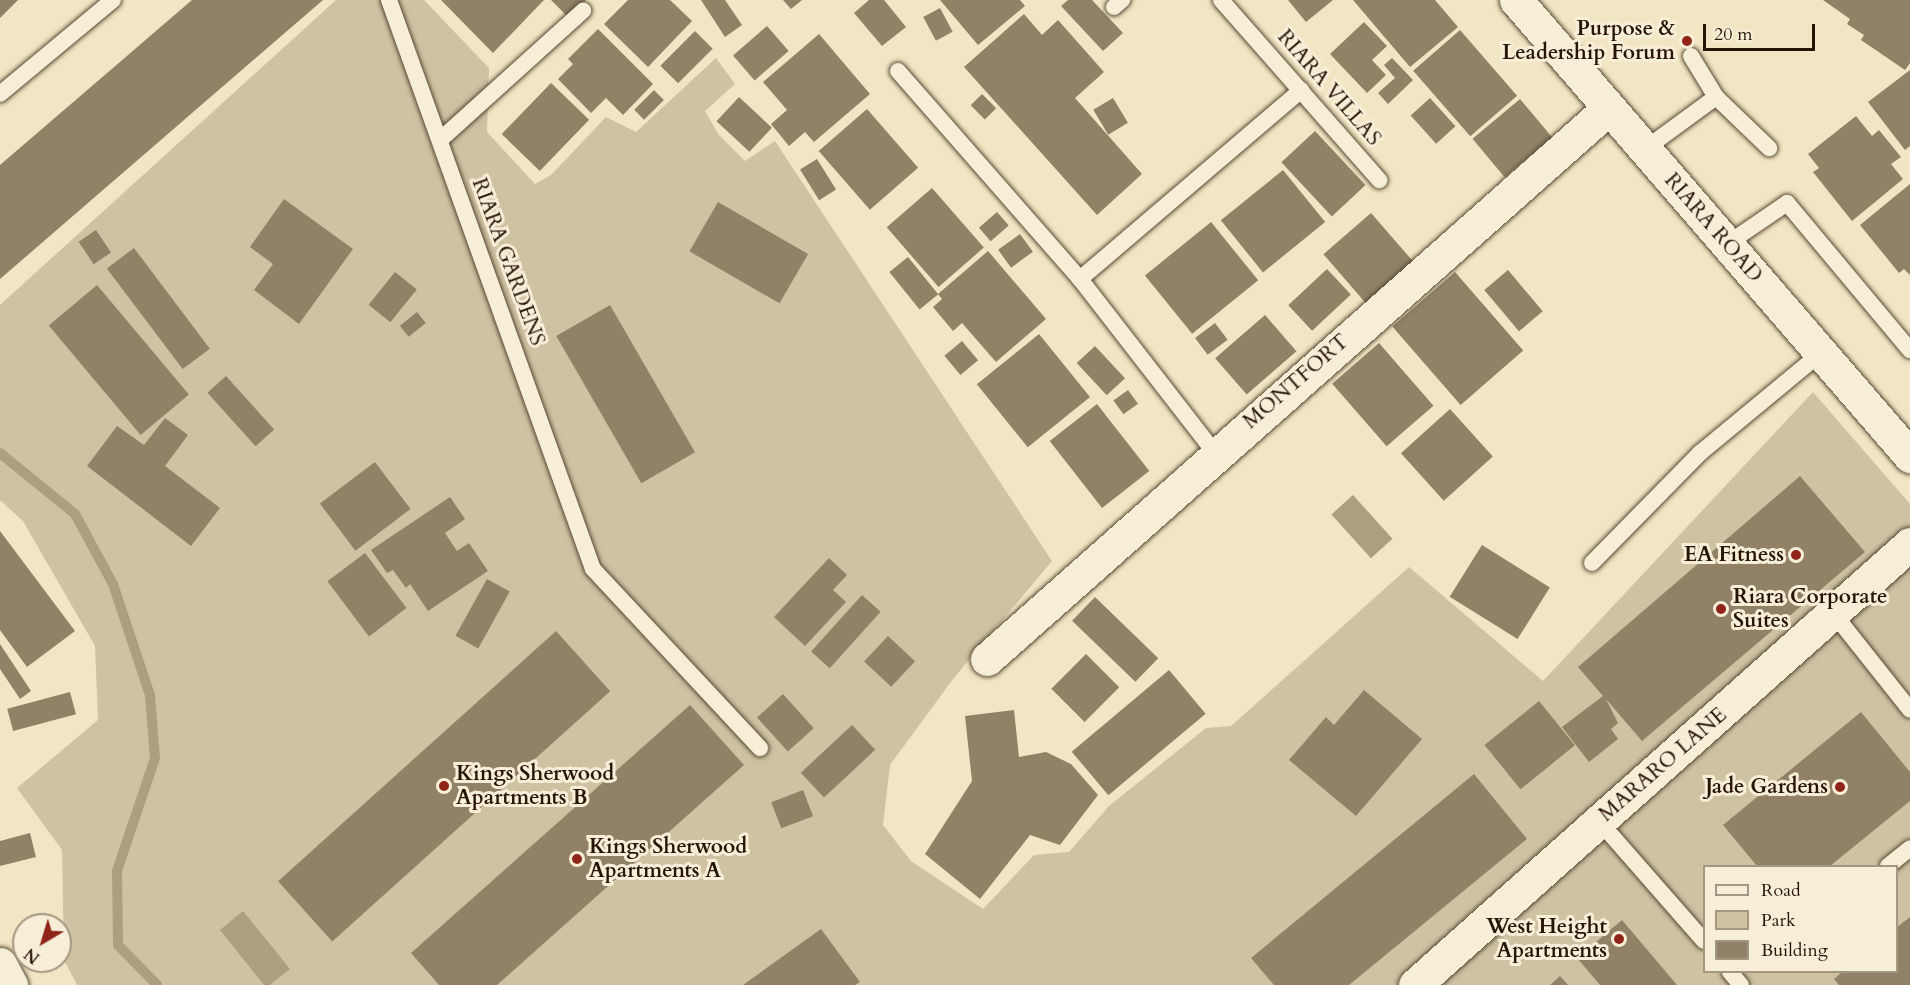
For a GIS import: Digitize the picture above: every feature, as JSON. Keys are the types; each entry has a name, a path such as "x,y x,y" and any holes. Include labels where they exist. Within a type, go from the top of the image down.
{"street":[{"name":"RIARA ROAD","path":"1516,0 1910,456"},
{"name":"MONTFORT","path":"987,659 1215,453 1610,108"},
{"name":"MARARO LANE","path":"1415,985 1910,544"},
{"path":"0,964 11,985"}],"lane":[{"path":"0,93 112,0"},
{"name":"RIARA GARDENS","path":"389,0 593,569 610,591 760,748"},
{"name":"RIARA VILLAS","path":"1221,0 1379,180"},
{"path":"440,140 583,11"},
{"path":"1691,56 1716,97 1769,148"},
{"path":"898,71 1080,279 1215,453"},
{"path":"1080,279 1301,90"},
{"path":"1645,149 1716,97"},
{"path":"1727,244 1787,203 1910,350"},
{"path":"1592,562 1700,453 1821,353"},
{"path":"1834,614 1908,702"},
{"path":"1599,821 1703,940"},
{"path":"1890,865 1910,848"},
{"path":"1731,973 1741,985"}],"green space":[{"path":"336,0 424,0 489,68 487,132 535,184 551,175 606,117 636,132 716,58 735,84 705,111 719,135 745,161 775,141 1052,561 953,679 890,765 883,825 911,861 983,909 1034,855 1069,852 1109,806 1206,728 1231,726 1409,567 1543,681 1813,392 1910,504 1910,985 77,985 71,973 72,913 63,913 62,850 17,788 98,720 95,646 23,521 0,500 0,305"}],"shaded area":[{"path":"1353,495 1392,539 1371,558 1331,514"},
{"path":"243,911 290,969 270,985 264,985 220,930"}],"building":[{"path":"0,0 18,0 0,18"},
{"path":"192,0 323,0 0,279 0,165"},
{"path":"441,0 544,0 493,53"},
{"path":"551,0 586,0 569,18"},
{"path":"628,0 670,0 692,21 648,67 604,24"},
{"path":"701,0 725,0 742,25 725,37"},
{"path":"783,0 802,0 791,9"},
{"path":"869,0 884,0 906,27 882,46 854,13"},
{"path":"940,0 1020,0 1025,6 978,45"},
{"path":"1068,0 1092,0 1123,33 1103,51 1061,6"},
{"path":"1288,0 1333,0 1306,22"},
{"path":"1353,0 1435,0 1458,27 1410,67"},
{"path":"1823,0 1910,0 1910,63 1905,70 1861,40 1864,35 1847,24 1850,19"},
{"path":"940,8 953,32 936,41 923,17"},
{"path":"1024,14 1042,35 1058,20 1104,72 1075,98 1142,174 1097,215 964,67"},
{"path":"1364,22 1387,46 1372,60 1386,75 1367,93 1330,54"},
{"path":"767,26 789,51 755,80 733,56"},
{"path":"598,29 653,84 623,115 606,98 591,113 558,79 573,64 568,59"},
{"path":"1460,30 1517,96 1470,136 1413,71"},
{"path":"695,31 713,49 678,83 660,66"},
{"path":"819,34 870,94 814,142 805,132 789,146 771,124 787,110 763,82"},
{"path":"1392,58 1413,80 1388,104 1378,93 1395,78 1384,65"},
{"path":"1910,70 1910,146 1905,150 1868,102"},
{"path":"551,83 589,120 540,171 502,134"},
{"path":"654,90 664,100 644,120 634,110"},
{"path":"982,94 996,108 985,119 971,105"},
{"path":"739,97 772,128 749,152 716,121"},
{"path":"1113,98 1128,123 1108,135 1093,110"},
{"path":"1430,98 1455,126 1436,144 1411,115"},
{"path":"1520,99 1552,137 1505,177 1473,139"},
{"path":"867,109 918,168 870,210 819,151"},
{"path":"1856,116 1872,136 1879,130 1901,157 1891,164 1903,179 1852,221 1813,172 1819,168 1808,154"},
{"path":"1315,131 1365,185 1332,216 1281,162"},
{"path":"817,159 836,190 819,200 800,170"},
{"path":"1283,170 1325,222 1263,272 1221,220"},
{"path":"1910,184 1910,275 1904,269 1899,273 1860,225"},
{"path":"932,188 984,248 939,287 887,227"},
{"path":"284,199 353,249 299,324 254,290 273,264 250,247"},
{"path":"718,202 808,254 780,303 690,251"},
{"path":"997,212 1009,226 991,241 979,228"},
{"path":"1371,213 1414,263 1367,304 1323,254"},
{"path":"1211,222 1258,280 1192,334 1145,275"},
{"path":"96,230 111,252 94,264 79,242"},
{"path":"1020,234 1033,252 1011,268 998,250"},
{"path":"134,248 210,349 183,369 107,268"},
{"path":"988,251 1046,319 996,362 962,323 953,331 933,307 942,299 938,294"},
{"path":"908,257 938,294 920,309 889,272"},
{"path":"1327,269 1351,295 1312,331 1288,305"},
{"path":"1508,270 1543,311 1519,331 1484,290"},
{"path":"395,272 417,290 390,322 369,305"},
{"path":"1455,272 1523,350 1461,405 1392,326"},
{"path":"97,285 189,395 141,435 49,325"},
{"path":"610,305 695,452 641,483 556,336"},
{"path":"417,312 426,323 409,337 400,326"},
{"path":"1265,315 1296,351 1247,395 1215,358"},
{"path":"1215,323 1228,340 1208,355 1195,338"},
{"path":"1039,334 1090,397 1028,447 977,384"},
{"path":"962,341 978,360 960,375 944,356"},
{"path":"1379,343 1433,406 1387,446 1332,384"},
{"path":"1095,346 1125,378 1107,395 1077,363"},
{"path":"226,376 274,430 256,446 207,393"},
{"path":"1128,390 1138,404 1123,414 1113,401"},
{"path":"1097,404 1149,471 1102,508 1050,441"},
{"path":"1450,409 1493,457 1444,501 1401,453"},
{"path":"165,418 188,435 165,466 220,508 191,546 87,466 117,426 144,445"},
{"path":"375,462 411,509 355,551 320,504"},
{"name":"Riara Corporate Suites","path":"1800,476 1865,552 1642,741 1606,699 1618,723 1611,729 1618,739 1589,762 1562,727 1603,696 1578,667"},
{"path":"450,497 465,519 445,533 457,551 469,543 488,571 428,611 410,584 406,588 393,570 387,573 371,550"},
{"path":"0,531 75,631 27,667 0,630"},
{"path":"1482,545 1550,587 1518,639 1450,597"},
{"path":"365,553 407,608 369,636 327,581"},
{"path":"829,558 847,575 833,590 846,602 805,646 774,617"},
{"path":"487,579 510,592 478,648 455,636"},
{"path":"862,595 881,612 830,668 811,651"},
{"path":"1095,597 1158,658 1135,682 1072,621"},
{"name":"Kings Sherwood Apartments B","path":"556,631 610,691 332,941 278,881"},
{"path":"888,636 915,661 891,687 864,662"},
{"path":"0,644 31,691 20,699 0,669"},
{"path":"1086,654 1119,687 1085,722 1051,689"},
{"path":"1169,670 1206,714 1108,795 1072,752"},
{"path":"1364,690 1422,739 1356,816 1289,760 1326,717 1334,725"},
{"path":"70,692 76,714 13,731 7,709"},
{"path":"783,694 814,728 788,752 757,717"},
{"path":"1539,701 1575,745 1520,789 1485,745"},
{"name":"Kings Sherwood Apartments A","path":"690,705 744,765 497,985 439,985 411,953"},
{"path":"1014,710 1019,757 1046,752 1071,764 1098,795 1060,845 1030,835 980,899 925,854 972,781 965,716"},
{"name":"Jade Gardens","path":"1861,712 1910,772 1910,801 1831,865 1756,865 1723,825"},
{"path":"852,725 875,750 824,798 801,773"},
{"path":"1474,774 1527,839 1349,985 1274,985 1251,958"},
{"path":"803,790 813,816 781,828 771,802"},
{"path":"30,833 36,857 0,866 0,841"},
{"path":"1910,917 1910,985 1839,985 1834,979 1841,973 1898,973 1898,926"},
{"name":"West Height Apartments","path":"1622,920 1677,985 1600,985 1577,958"},
{"path":"821,929 860,982 855,985 743,985"},
{"path":"1560,976 1568,985 1550,985"}],"waterway":[{"path":"0,453 75,514 113,584 150,695 155,758 117,871 118,945 157,985"}],"place":[{"name":"Purpose & Leadership Forum","path":"1687,41"},
{"name":"EA Fitness","path":"1796,555"},
{"name":"Riara Corporate Suites","path":"1721,609"},
{"name":"Kings Sherwood Apartments B","path":"444,786"},
{"name":"Jade Gardens","path":"1840,787"},
{"name":"Kings Sherwood Apartments A","path":"577,859"},
{"name":"West Height Apartments","path":"1619,939"}]}
